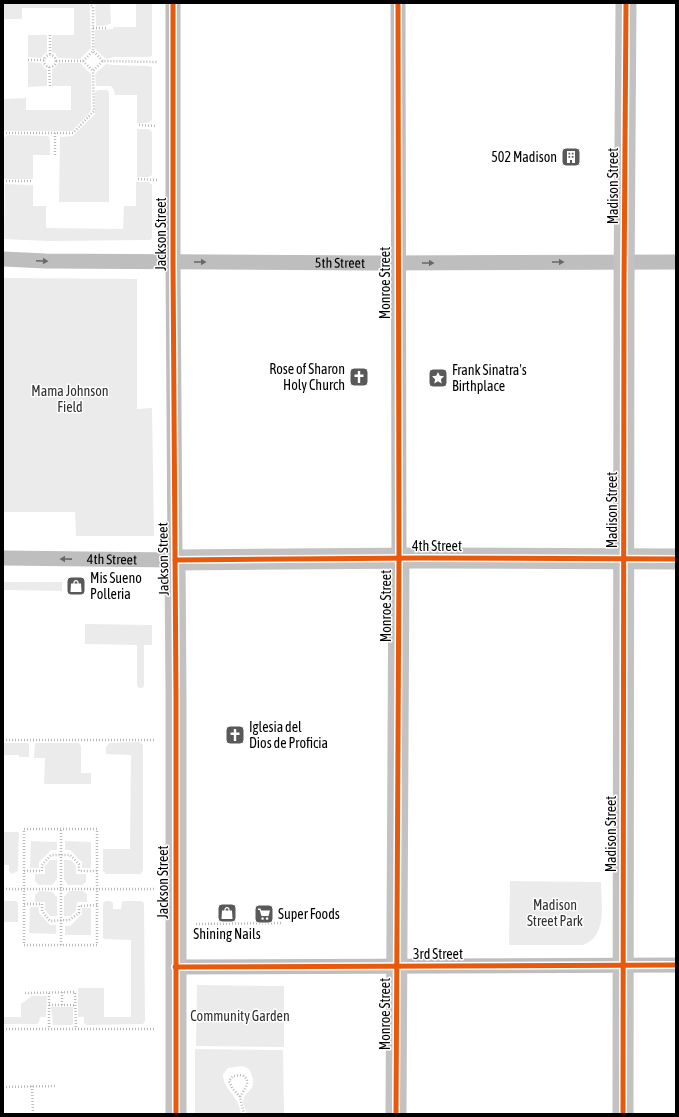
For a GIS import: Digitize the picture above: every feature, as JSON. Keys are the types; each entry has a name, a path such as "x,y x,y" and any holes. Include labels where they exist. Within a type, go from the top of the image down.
{"street":[{"name":"Jackson Street","path":"174,3 173,262 176,696 176,1114"},
{"name":"Monroe Street","path":"396,1114 398,3"},
{"name":"Madison Street","path":"623,1114 624,262 626,3"},
{"name":"5th Street","path":"3,259 46,261 397,263 676,262"},
{"name":"4th Street","path":"3,558 174,560 398,558 676,559"},
{"name":"3rd Street","path":"175,967 676,965"}],"path":[{"path":"83,61 93,51 93,7 89,3"},
{"path":"93,28 108,28"},
{"path":"50,35 50,55"},
{"path":"93,51 103,61 157,62"},
{"path":"44,60 46,56 50,55"},
{"path":"3,133 73,133 94,111 93,71 83,61 56,60 50,55"},
{"path":"28,60 44,60"},
{"path":"44,60 45,65 49,67 50,86"},
{"path":"49,67 53,66 56,60"},
{"path":"93,71 103,61"},
{"path":"139,125 157,126"},
{"path":"55,133 55,155"},
{"path":"138,180 157,180"},
{"path":"3,181 33,182"},
{"path":"3,740 156,740"},
{"path":"24,829 97,829 97,945 24,945 24,871 24,829"},
{"path":"61,829 61,945"},
{"path":"24,871 42,871 42,865 51,855 70,855 78,864 79,871 97,871"},
{"path":"3,888 156,889"},
{"path":"24,904 42,904 42,912 50,921 69,920 79,913 79,906 97,905"},
{"path":"191,924 283,923"},
{"path":"62,992 62,1005"},
{"path":"25,993 75,992 76,1029"},
{"path":"49,993 49,1029"},
{"path":"49,1005 76,1005"},
{"path":"3,1029 156,1029"},
{"path":"240,1097 248,1082 246,1077 242,1075 233,1076 229,1081 232,1088 240,1097 244,1114"},
{"path":"3,1086 56,1086"},
{"path":"32,1086 33,1114"}],"green space":[{"path":"3,3 87,3 90,6 91,48 80,59 58,58 55,53 52,52 52,35 74,35 74,8 22,8 22,19 3,19"},
{"path":"93,3 110,3 111,24 96,26 95,5"},
{"path":"136,3 152,3 152,56 114,57 106,59 94,48 95,30 113,29 113,27 136,27"},
{"path":"28,35 47,35 47,52 41,58 28,57"},
{"path":"28,62 41,63 44,68 47,69 47,86 28,87"},
{"path":"58,63 80,63 91,74 91,111 72,131 5,131 3,129 3,99 26,98 26,110 71,110 71,86 52,86 52,69 55,68"},
{"path":"106,64 152,67 152,120 148,123 137,123 137,95 115,95 111,86 96,86 95,74"},
{"path":"98,90 107,90 109,92 109,202 59,202 60,137 73,136 95,114 95,92"},
{"path":"137,129 149,129 152,132 152,175 149,177 137,177"},
{"path":"7,135 48,136 50,139 50,155 33,155 33,179 4,178 4,138"},
{"path":"136,182 149,182 152,185 152,238 150,240 47,241 4,239 5,184 33,185 33,206 46,206 46,228 123,229 124,206 136,206"},
{"name":"Mama Johnson Field","path":"3,278 137,279 137,409 152,408 154,536 76,536 75,512 3,512"},
{"path":"3,582 62,582 62,591 3,590"},
{"path":"85,624 152,625 152,645 144,645 144,686 142,688 139,688 137,685 137,645 85,644"},
{"path":"140,742 143,745 143,870 141,874 106,874 103,871 103,849 130,849 131,755 106,754 106,747 109,743"},
{"path":"3,743 28,743 29,757 19,757 19,755 3,755"},
{"path":"35,743 79,743 81,746 81,773 91,773 91,784 44,784 45,758 34,758"},
{"path":"3,832 19,832 18,871 12,874 9,871 9,865 3,865"},
{"path":"31,841 57,842 57,850 51,850 39,862 39,868 30,868"},
{"path":"65,841 91,842 91,868 82,868 82,862 70,850 65,850"},
{"path":"50,860 57,860 57,879 52,885 39,885 35,881 35,874 45,874 45,866"},
{"path":"64,860 71,860 76,866 76,874 86,874 86,882 82,885 68,885 64,879"},
{"name":"Madison Street Park","path":"510,881 601,882 602,909 600,927 591,941 583,945 509,945"},
{"path":"39,891 52,892 57,897 57,916 50,916 45,910 45,902 35,902 35,895"},
{"path":"69,891 83,891 87,894 87,902 77,902 76,910 71,916 64,916 64,897"},
{"path":"3,901 16,901 18,903 18,922 3,922"},
{"path":"105,901 110,901 113,903 113,909 121,909 122,901 141,901 144,903 145,1021 143,1024 86,1025 84,1023 84,1017 78,1017 78,988 104,988 104,1017 131,1017 131,940 103,939 103,903"},
{"path":"30,907 39,907 39,913 50,925 56,925 56,934 29,933"},
{"path":"82,908 91,908 91,935 65,935 65,926 70,926 82,914"},
{"name":"Community Garden","path":"197,985 284,986 284,1047 196,1046"},
{"path":"32,996 47,996 46,1017 40,1017 37,1024 3,1024 3,1017 21,1017 21,1004"},
{"path":"51,1007 73,1007 73,1024 53,1025"},
{"path":"195,1049 283,1050 284,1114 246,1114 243,1102 246,1094 253,1086 253,1082 249,1069 243,1066 228,1068 223,1074 226,1084 240,1107 241,1114 195,1114"}],"cycle path":[{"path":"173,3 176,1114"},
{"path":"396,1114 399,558 398,3"},
{"path":"623,1114 624,287 626,3"},
{"path":"175,560 420,558 676,559"},
{"path":"175,967 676,965"}],"place":[{"name":"502 Madison","path":"571,157"},
{"name":"Rose of Sharon Holy Church","path":"359,377"},
{"name":"Frank Sinatra's Birthplace","path":"438,378"},
{"name":"Mis Sueno Polleria","path":"76,586"},
{"name":"Iglesia del Dios de Proficia","path":"235,735"},
{"name":"Shining Nails","path":"227,913"},
{"name":"Super Foods","path":"264,914"}]}
